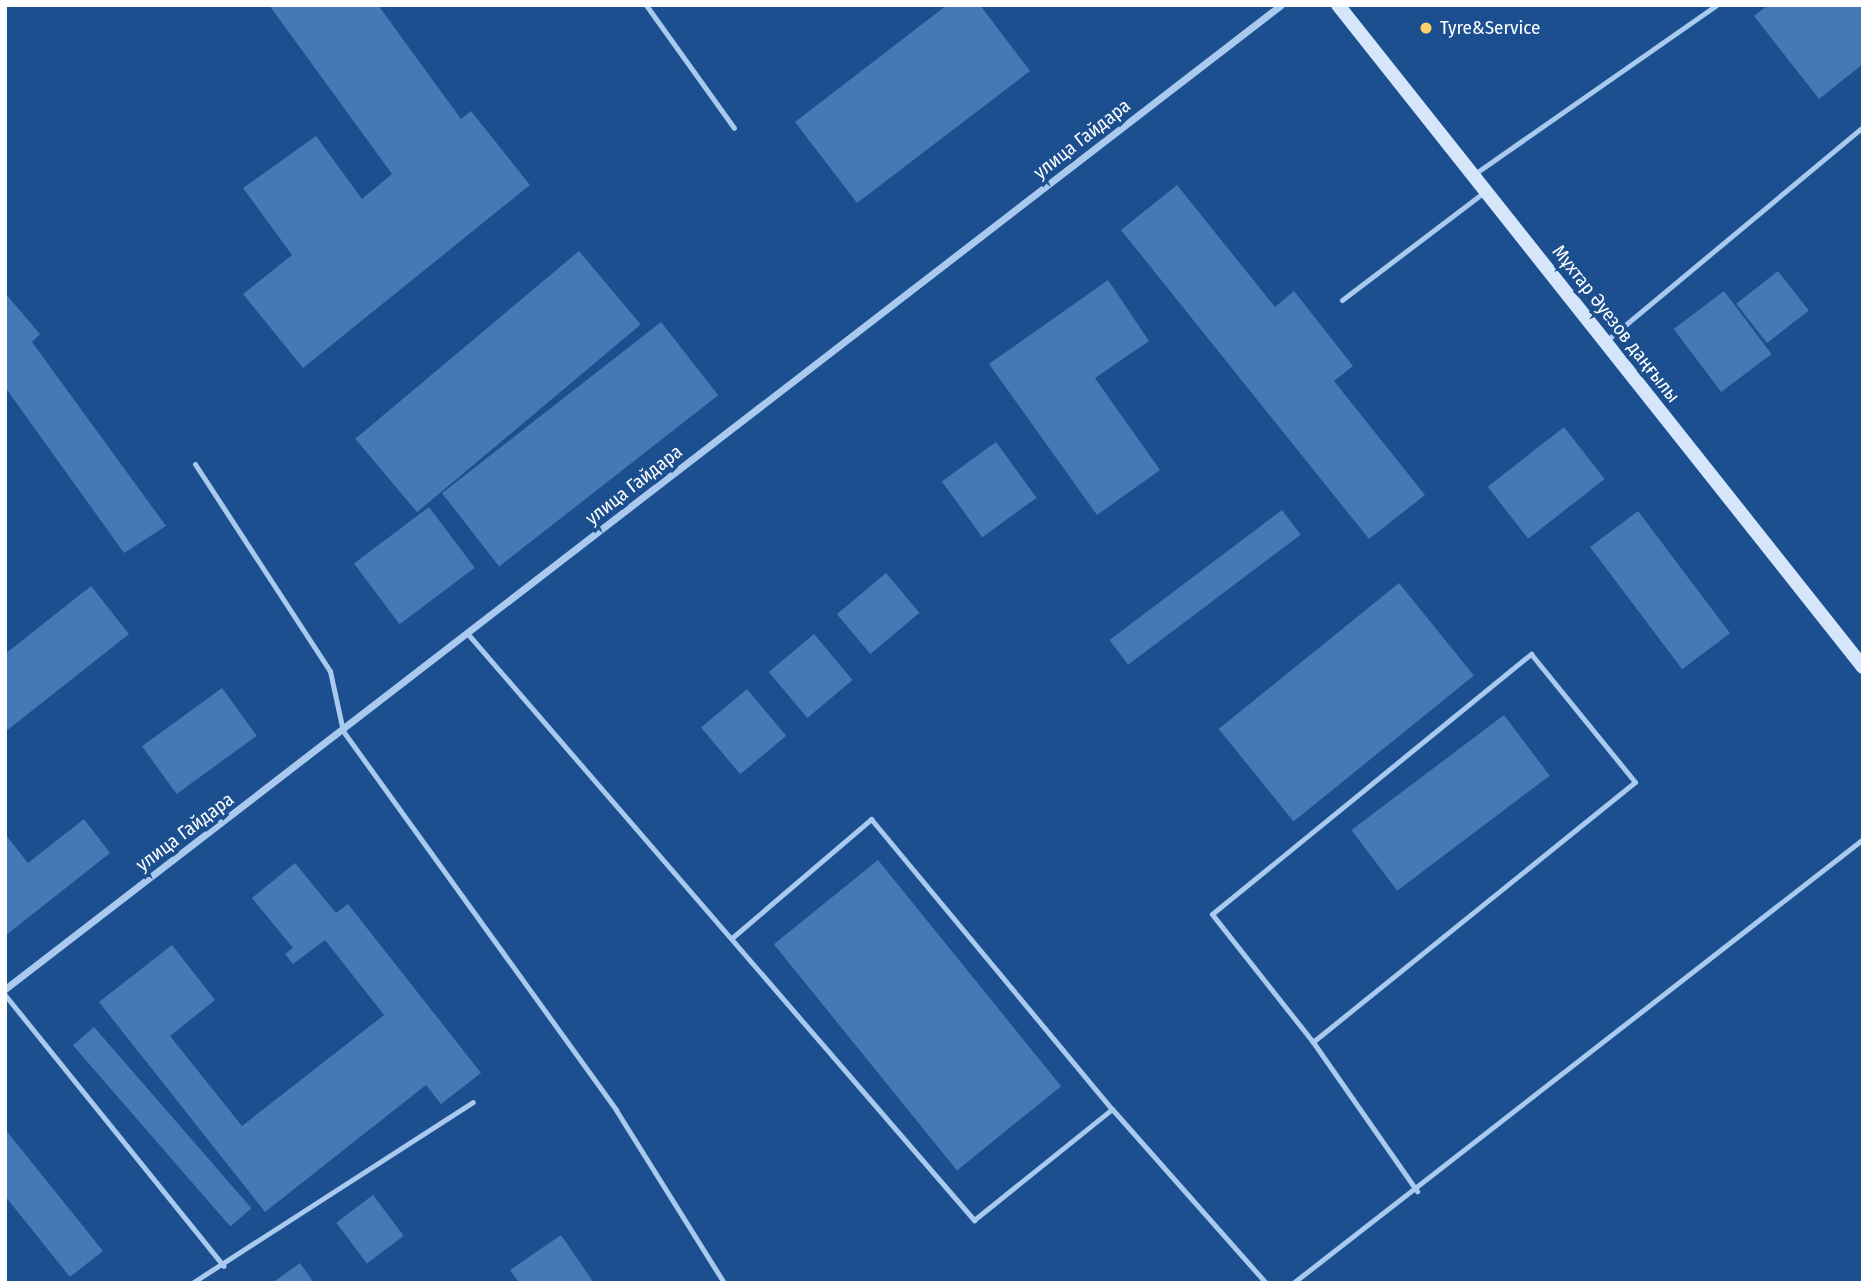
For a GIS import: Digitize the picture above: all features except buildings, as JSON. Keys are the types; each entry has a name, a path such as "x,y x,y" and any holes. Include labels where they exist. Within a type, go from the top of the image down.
{"main road":[{"name":"Мұхтар Әуезов даңғылы","path":"1338,5 1863,667"}],"street":[{"name":"улица Гайдара","path":"5,989 343,731 1281,5"}],"lane":[{"path":"646,5 734,128"},
{"path":"1473,175 1717,5"},
{"path":"1606,341 1863,127"},
{"path":"1342,300 1485,191"},
{"path":"195,464 330,671 343,731 616,1110 724,1283"},
{"path":"467,633 733,937 974,1220 1112,1109"},
{"path":"1312,1042 1635,782 1531,654 1212,914 1312,1042 1417,1191"},
{"path":"733,937 871,819 1112,1109 1266,1283"},
{"path":"1293,1283 1417,1191 1863,839"},
{"path":"5,995 224,1266"},
{"path":"192,1283 224,1266 473,1102"}],"place":[{"name":"Tyre&Service","path":"1426,28"}]}
